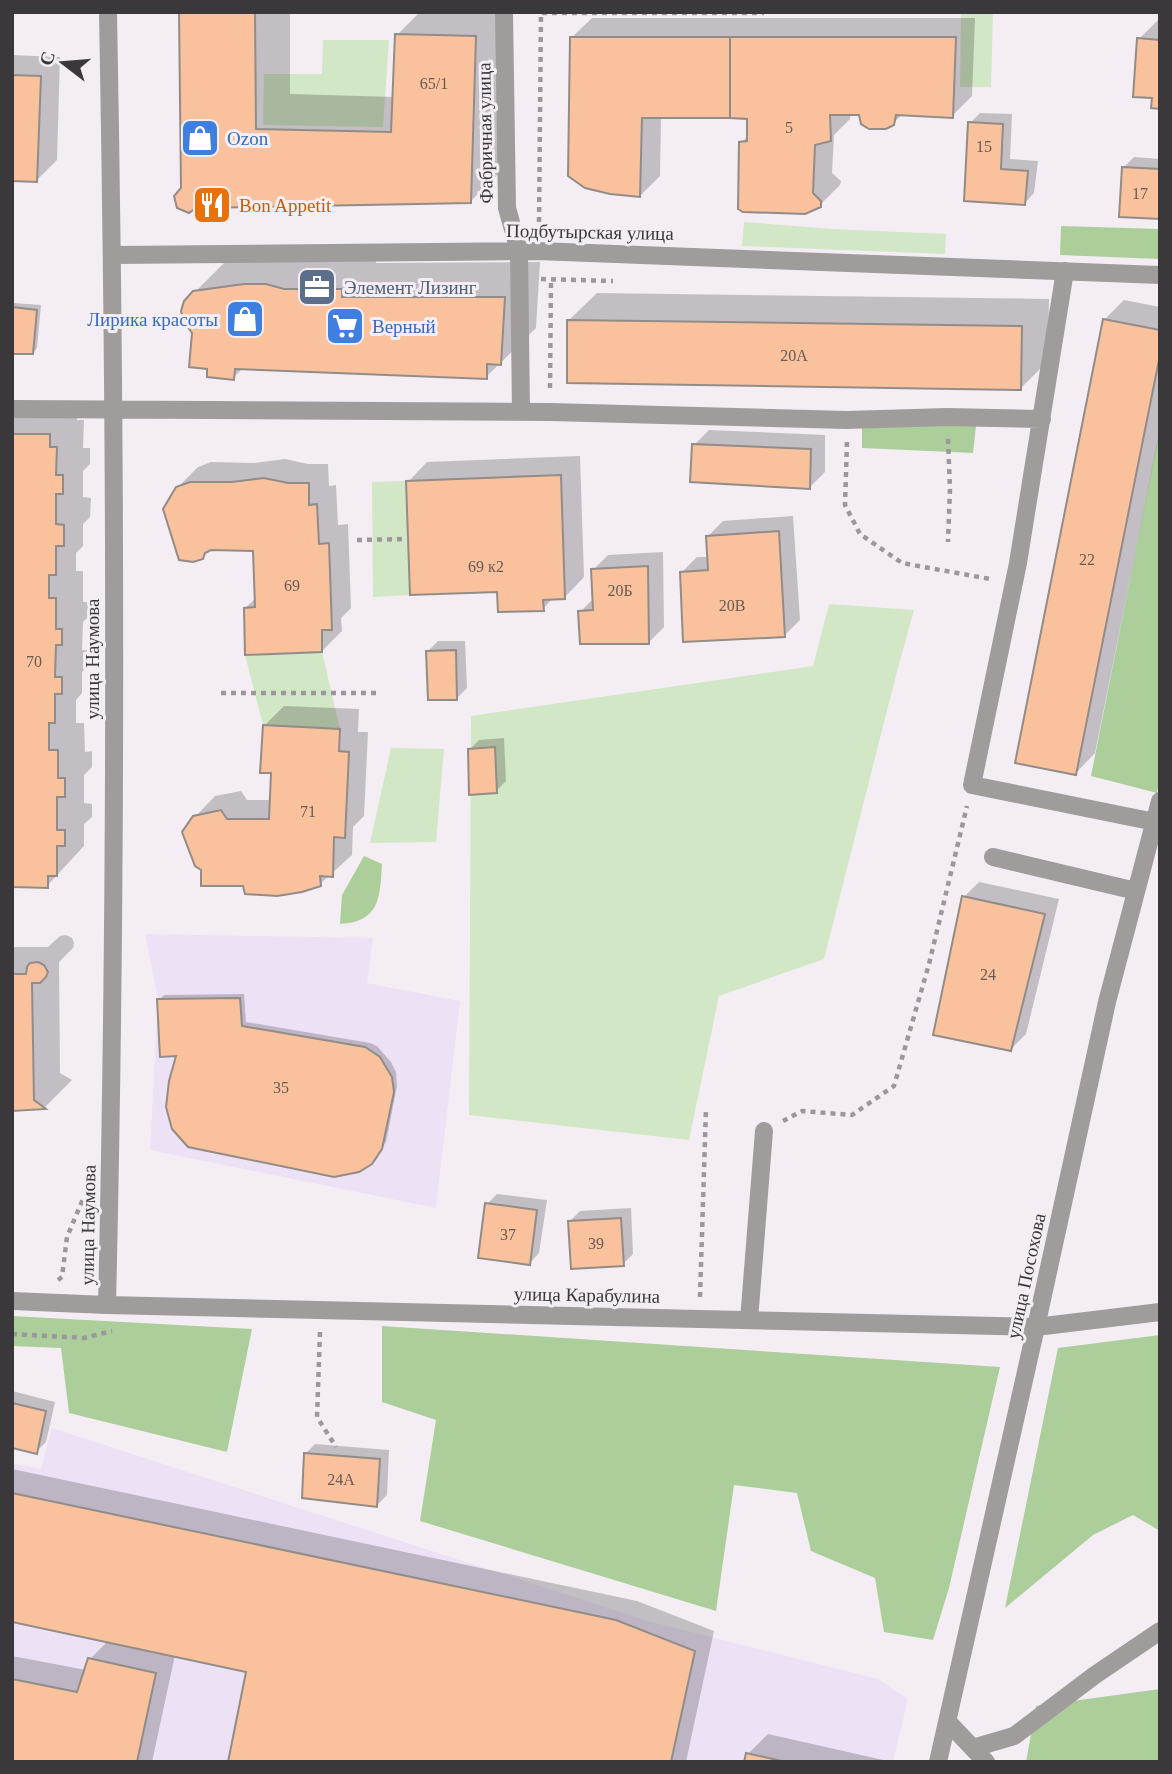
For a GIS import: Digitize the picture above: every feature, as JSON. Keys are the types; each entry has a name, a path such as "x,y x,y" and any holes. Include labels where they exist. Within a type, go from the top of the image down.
{"street":[{"name":"улица Наумова","path":"107,1305 111,1131 115,408 108,12"},
{"name":"Фабричная улица","path":"504,12 507,208 519,251 521,412"},
{"name":"Подбутырская улица","path":"113,256 538,251 1160,275"},
{"path":"1065,271 1014,583 972,785 1155,822"},
{"path":"12,409 550,412 848,420 947,417 1042,419"},
{"name":"улица Посохова","path":"938,1762 1107,1002 1160,801"},
{"path":"993,857 1136,891"},
{"path":"749,1320 764,1131"},
{"name":"улица Карабулина","path":"12,1301 1036,1328 1160,1312"},
{"path":"973,1748 1014,1736 1095,1675 1160,1631"},
{"path":"947,1721 986,1762"}],"path":[{"path":"538,251 541,13 764,13"},
{"path":"550,412 551,280"},
{"path":"947,417 950,489 948,542"},
{"path":"848,420 845,505 860,534 902,563 1014,583"},
{"path":"357,540 408,539"},
{"path":"221,693 376,694"},
{"path":"764,1131 803,1111 852,1115 894,1086 929,964 972,785"},
{"path":"700,1319 706,1108"},
{"path":"31,1302 62,1277 68,1237 86,1190"},
{"path":"12,1334 84,1338 120,1329 138,1306"},
{"path":"321,1310 317,1417 336,1447"}],"shaded area":[{"path":"145,934 373,938 367,983 460,1001 436,1208 150,1150 158,999"},
{"path":"52,1428 651,1622 878,1679 908,1699 893,1762 12,1762 12,1463 41,1469"}],"green space":[{"path":"961,12 993,12 991,87 960,87"},
{"path":"323,40 389,40 383,127 263,125 264,74 322,74"},
{"path":"744,222 946,234 945,254 742,246"},
{"path":"1061,226 1160,229 1160,259 1060,255"},
{"path":"862,421 976,426 973,453 862,448"},
{"path":"1160,428 1160,777 1157,793 1091,776"},
{"path":"406,481 410,595 373,597 372,482"},
{"path":"829,604 914,610 824,959 719,996 689,1140 469,1115 471,716 813,666"},
{"path":"322,652 340,729 263,725 245,655"},
{"path":"391,748 444,749 436,842 370,843"},
{"path":"364,856 382,864 375,906 363,918 340,924 342,895"},
{"path":"12,1316 252,1329 227,1452 69,1413 61,1348 12,1346"},
{"path":"382,1326 1000,1367 949,1588 933,1640 884,1632 875,1578 811,1551 797,1493 734,1485 716,1611 420,1521 436,1420 382,1402"},
{"path":"1160,1335 1160,1531 1133,1515 1093,1535 1005,1608 1058,1348"},
{"path":"1160,1689 1160,1762 1026,1762 1036,1706"}],"building":[{"path":"179,12 255,12 256,129 391,132 395,34 476,36 471,203 196,208 189,213 177,208 174,196 181,188"},
{"path":"570,37 730,37 730,118 642,118 640,197 585,188 568,176"},
{"path":"730,37 956,37 953,118 896,115 894,125 886,129 869,129 861,124 859,115 830,115 831,141 815,145 813,193 821,201 821,207 805,214 743,212 738,209 739,142 747,141 747,119 730,118"},
{"path":"1137,38 1160,40 1160,109 1151,108 1152,98 1133,97"},
{"path":"12,75 41,76 37,182 12,181"},
{"path":"968,122 1003,124 1001,169 1028,171 1025,205 964,201"},
{"path":"1122,167 1160,169 1160,219 1119,217"},
{"path":"266,284 284,289 342,289 342,297 505,297 501,365 487,364 487,379 235,369 234,380 207,377 207,369 189,367 192,333 183,320 181,311 184,301 193,291"},
{"path":"12,307 37,310 33,354 12,354"},
{"path":"1103,319 1160,330 1160,355 1076,775 1015,763"},
{"path":"567,320 1022,326 1021,390 567,383"},
{"path":"12,434 50,434 50,447 57,447 56,475 63,475 63,494 56,494 56,524 64,525 64,546 56,546 56,575 49,575 49,598 56,598 56,629 62,629 62,645 56,645 55,677 62,677 62,694 55,694 55,723 49,723 49,750 58,750 58,778 65,778 65,797 57,797 57,830 65,830 65,846 57,846 57,876 48,876 48,888 12,887"},
{"path":"692,444 811,449 810,489 690,482"},
{"path":"561,475 565,599 543,600 544,611 498,612 497,592 410,595 406,481"},
{"path":"264,478 288,483 309,483 309,505 317,504 319,544 329,543 332,630 322,630 322,652 245,655 244,608 255,607 253,551 211,550 205,553 203,559 193,562 179,560 163,509 176,487 190,482 232,482"},
{"path":"779,531 785,637 683,642 680,572 708,570 706,536"},
{"path":"648,566 649,644 580,644 578,611 593,610 591,569"},
{"path":"456,650 457,700 428,700 426,651"},
{"path":"263,725 340,729 339,751 349,752 345,838 334,837 333,877 320,876 321,886 277,896 245,894 243,886 201,886 201,870 195,866 182,832 193,816 221,810 227,819 269,819 271,773 260,773"},
{"path":"495,747 497,793 469,795 468,749"},
{"path":"962,896 1045,914 1011,1051 933,1035"},
{"path":"38,962 44,965 48,972 40,983 32,983 34,1100 46,1109 12,1111 12,974 26,974 30,963"},
{"path":"240,998 242,1026 365,1047 380,1057 392,1077 394,1092 382,1149 372,1164 359,1172 334,1177 188,1147 172,1129 166,1107 176,1056 160,1057 157,999"},
{"path":"485,1203 537,1210 530,1265 478,1258"},
{"path":"621,1218 624,1266 571,1269 568,1221"},
{"path":"12,1403 46,1411 37,1454 12,1448"},
{"path":"304,1453 380,1459 377,1507 302,1498"},
{"path":"12,1493 616,1620 695,1651 671,1762 228,1762 246,1672 12,1622"},
{"path":"88,1658 156,1673 137,1762 12,1762 12,1679 77,1692"},
{"path":"746,1753 786,1762 744,1762"}],"place":[{"name":"Ozon","path":"200,138"},
{"name":"Bon Appetit","path":"212,205"},
{"name":"Элемент Лизинг","path":"317,287"},
{"name":"Лирика красоты","path":"245,319"},
{"name":"Верный","path":"345,326"}]}
